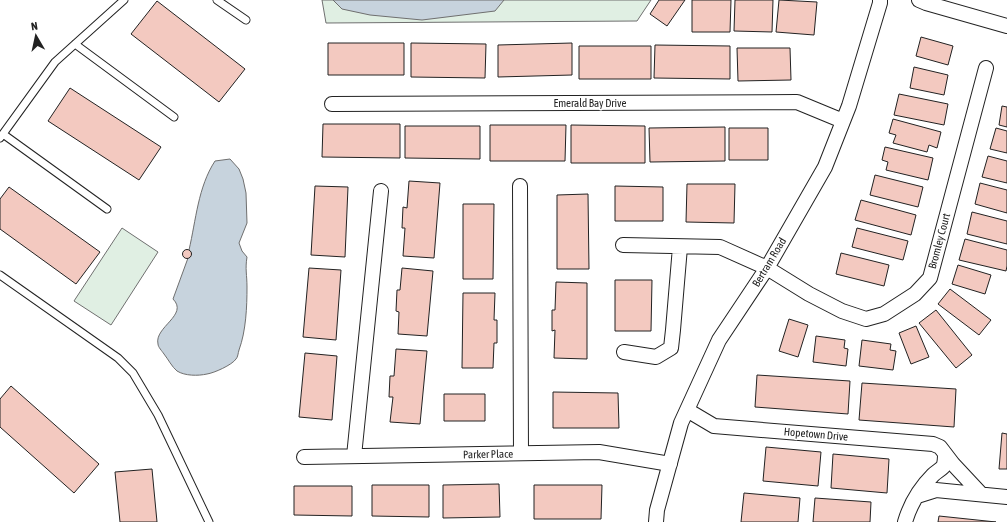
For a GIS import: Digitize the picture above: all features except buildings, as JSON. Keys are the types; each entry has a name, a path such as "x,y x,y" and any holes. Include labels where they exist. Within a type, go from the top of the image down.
{"street":[{"name":"Bertram Road","path":"656,522 657,510 681,423 719,340 767,268 825,166 849,106 880,0"},
{"path":"919,0 1007,26"},
{"name":"Bromley Court","path":"623,245 720,247 767,268 809,294 842,311 866,319 884,314 915,294 930,278 986,68"},
{"name":"Emerald Bay Drive","path":"332,104 797,102 843,121"},
{"path":"520,186 521,453"},
{"path":"354,456 381,191"},
{"path":"624,352 656,357 670,348 673,330 680,247"},
{"name":"Hopetown Drive","path":"687,410 714,426 933,444 940,447 981,494"},
{"name":"Parker Place","path":"304,457 599,452 670,464"},
{"path":"905,522 909,510 917,496 932,476 943,466 946,460 945,454"},
{"path":"917,496 936,490 1007,497"}],"lane":[{"path":"108,209 1,136 55,62 124,0"},
{"path":"217,0 246,20"},
{"path":"75,44 174,117"},
{"path":"0,275 112,354 133,373 158,415 209,522"}],"green space":[{"path":"322,0 651,0 637,21 326,23"},
{"path":"122,228 158,252 111,325 74,301"}],"shaded area":[{"path":"333,0 504,0 495,11 422,20 370,15 342,9"},
{"path":"230,159 239,169 246,193 247,223 239,243 242,251 247,257 247,303 243,335 237,357 231,364 210,373 188,375 180,373 173,367 159,346 158,338 177,310 177,305 173,299 188,258 191,255 189,250 198,204 209,171 215,161"}]}
